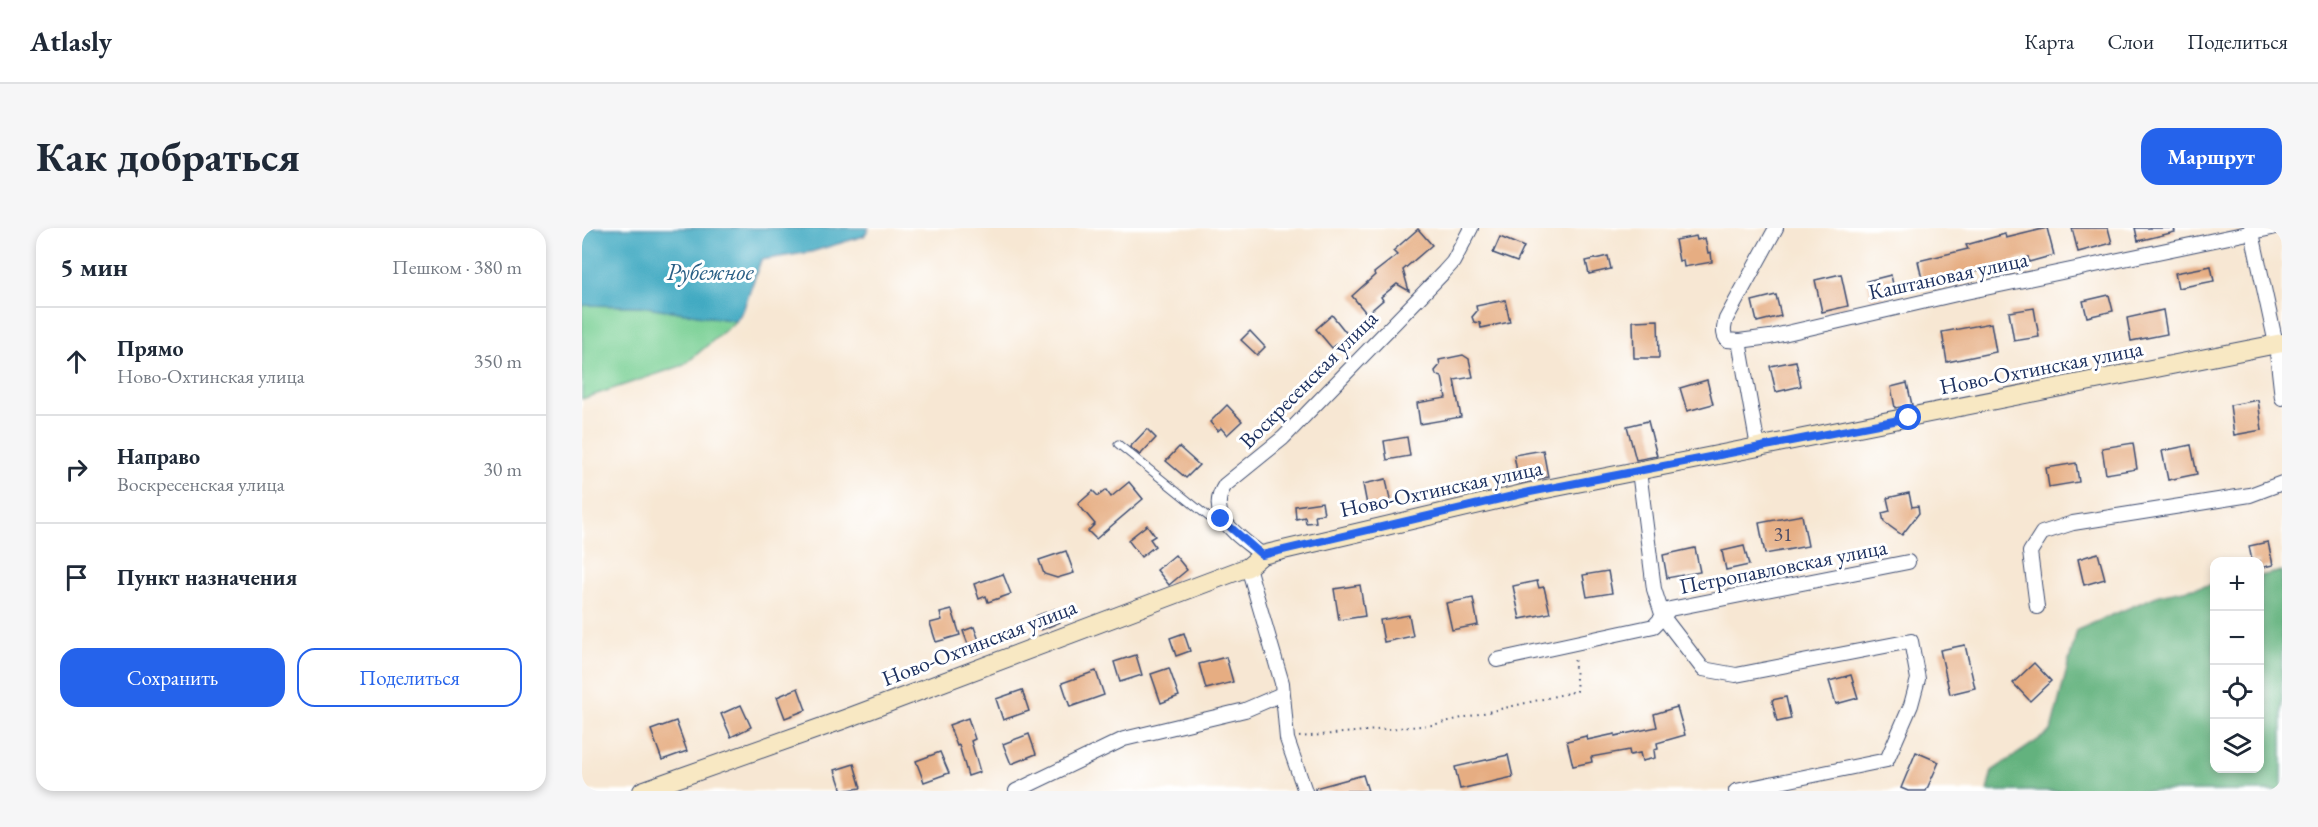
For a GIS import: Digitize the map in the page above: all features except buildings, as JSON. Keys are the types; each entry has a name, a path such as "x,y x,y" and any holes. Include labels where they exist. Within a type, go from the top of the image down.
{"street":[{"name":"Воскресенская улица","path":"1221,519 1217,502 1225,485 1283,438 1444,272 1453,262 1472,228"},
{"path":"1758,447 1738,341 1727,340 1724,336 1726,319 1776,228"},
{"name":"Каштановая улица","path":"1738,341 1770,337 2251,230 2272,228"},
{"path":"2251,230 2279,344 2282,398"},
{"name":"Ново-Охтинская улица","path":"642,791 845,719 1248,567 1262,555 1508,497 2279,344"},
{"path":"1639,471 1654,589 1663,617 1703,669 1736,675 1911,641 1918,679 1911,705 1887,760 1736,791"},
{"path":"2037,608 2030,552 2042,533 2073,523 2250,495 2282,483"},
{"path":"1221,519 1262,555"},
{"name":"Петропавловская улица","path":"1497,660 1654,627 1670,609 1908,562"},
{"path":"1248,567 1282,683 1287,739 1305,791"},
{"path":"1016,791 1124,739 1245,710 1282,694"}],"lane":[{"path":"1118,444 1212,519 1221,519"}],"path":[{"path":"1287,739 1432,725 1577,691 1572,644"}],"green space":[{"path":"582,305 641,306 736,321 684,365 582,399"},
{"path":"2282,571 2282,791 1987,791 1992,771 2051,731 2077,630 2159,595 2210,585 2210,773 2264,773 2264,575"}],"water":[{"name":"Рубежное","path":"582,228 869,228 864,236 811,252 761,260 743,311 736,321 641,306 582,305"}],"route":[{"path":"1221,519 1262,555 1530,492 1909,418"}]}
